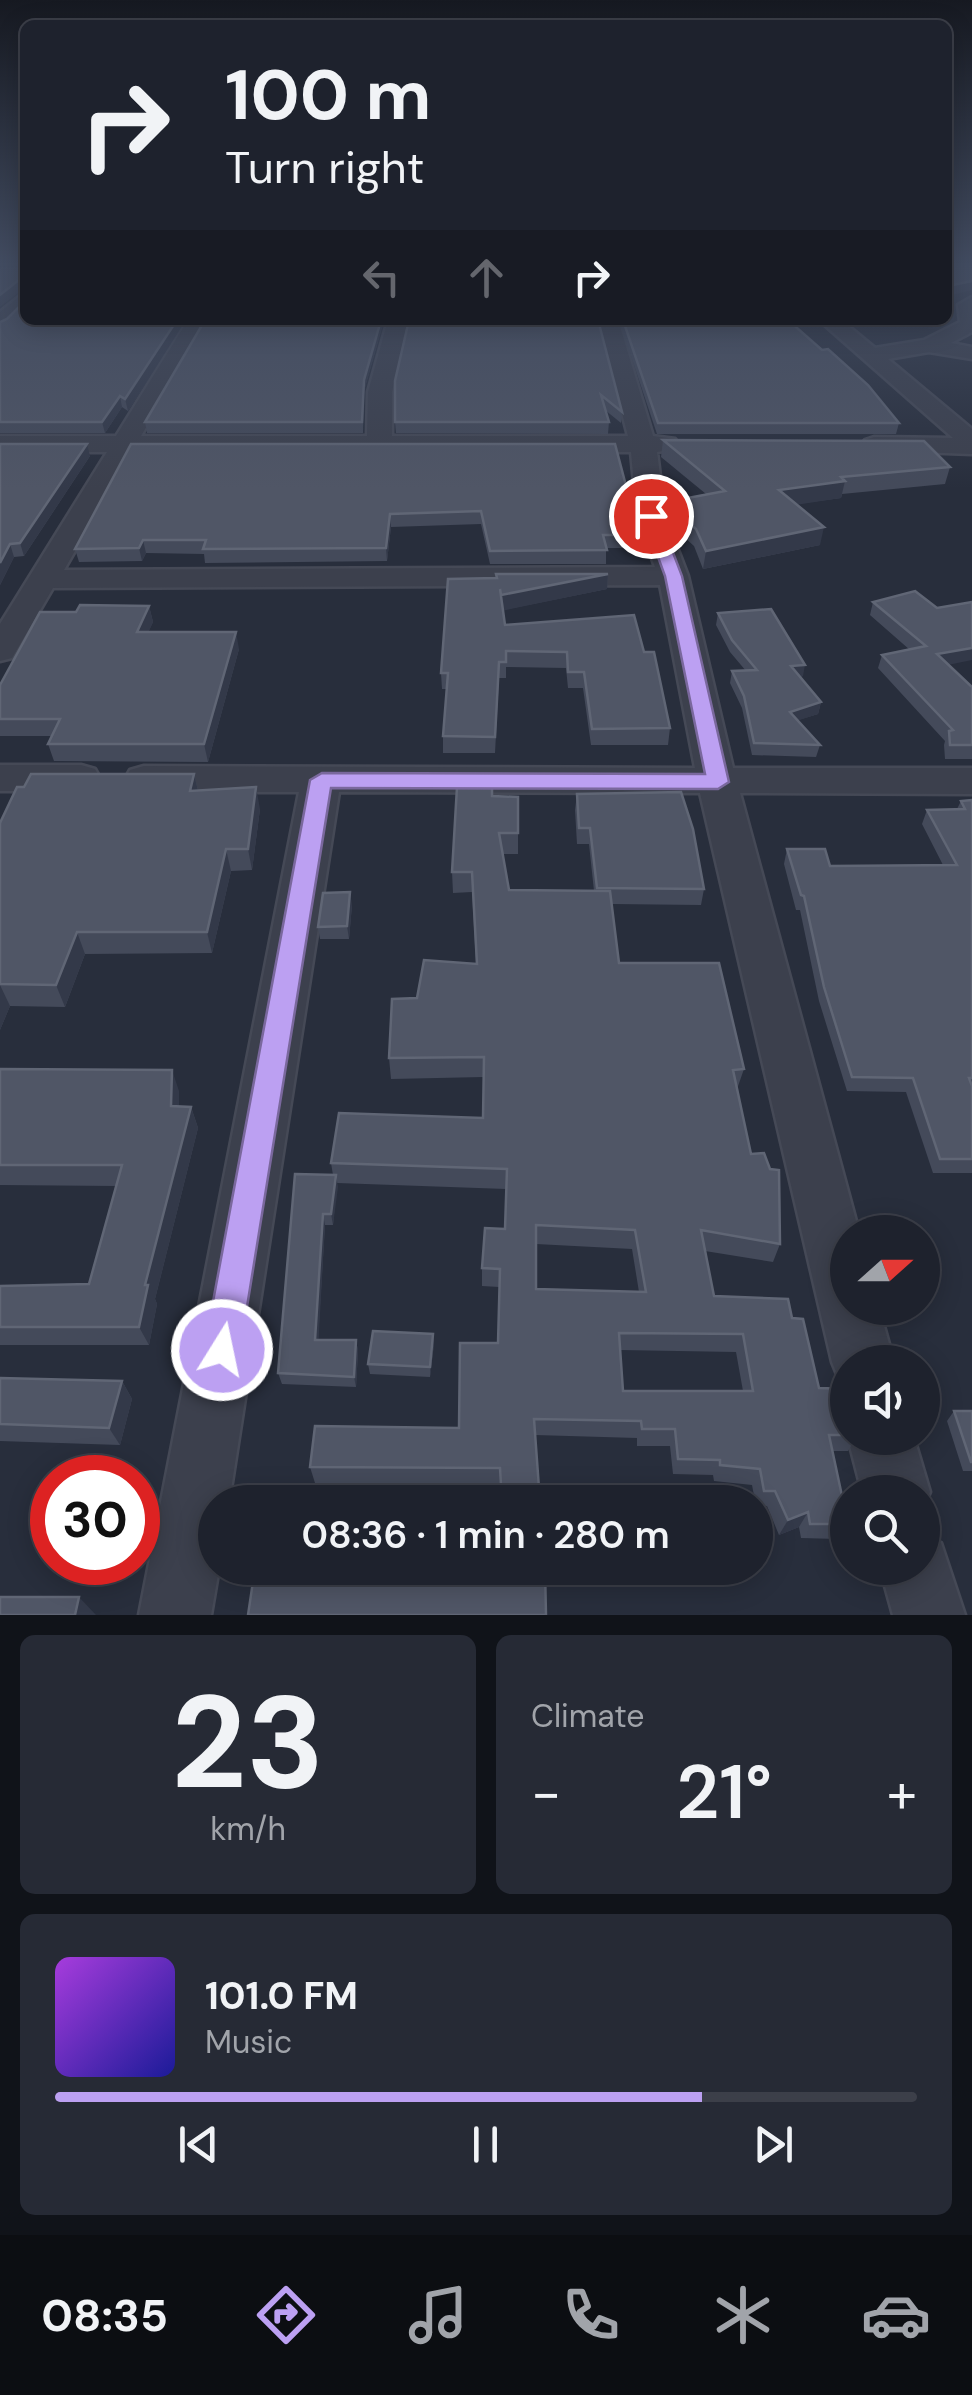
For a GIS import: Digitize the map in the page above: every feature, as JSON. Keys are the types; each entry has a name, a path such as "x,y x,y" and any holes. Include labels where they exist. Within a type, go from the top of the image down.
{"street":[{"path":"0,651 186,338"},
{"path":"379,442 380,392 393,338"},
{"path":"613,338 643,444 651,516 673,576 718,782 830,1233"},
{"path":"852,338 972,444"},
{"path":"872,355 929,346 944,338"},
{"path":"929,346 972,353"},
{"path":"0,444 701,444"},
{"path":"856,445 972,444"},
{"path":"41,579 673,576"},
{"path":"0,778 972,781"},
{"path":"176,1615 322,780"},
{"path":"921,1585 929,1615"}],"building":[{"path":"0,338 165,338 125,399 120,396 102,422 0,422"},
{"path":"194,338 376,338 364,380 362,422 145,422"},
{"path":"405,338 603,338 622,412 601,395 609,422 395,422 395,381"},
{"path":"629,338 809,338 822,350 828,349 868,385 899,423 658,423"},
{"path":"663,440 924,441 950,467 841,477 845,481 779,490 824,527 706,551 696,529 675,510 672,501 725,491"},
{"path":"0,444 87,444 20,543 10,544 0,563"},
{"path":"131,444 615,444 634,516 619,517 628,535 603,535 607,550 490,551 481,511 390,514 386,548 203,549 206,540 143,540 139,548 75,549"},
{"path":"496,574 608,574 501,595 500,589 505,625 634,615 644,652 654,652 670,728 592,729 584,672 568,672 567,652 506,651 506,662 499,662 495,737 443,736 448,673 441,673 448,579 497,578"},
{"path":"915,591 937,608 972,602 972,648 937,654 972,687 972,745 950,745 949,731 953,730 882,655 926,646 873,602"},
{"path":"80,605 149,606 137,632 236,632 204,744 48,744 60,719 0,719 0,685 40,612 76,612"},
{"path":"771,609 805,665 791,666 821,702 790,712 820,745 754,743 744,696 732,671 757,670 732,640 718,613"},
{"path":"31,774 194,774 190,791 256,787 248,849 226,849 207,932 77,932 56,985 0,984 0,823 17,787 24,787"},
{"path":"457,787 492,787 492,796 518,797 518,833 499,833 509,890 610,891 619,963 719,963 744,1069 733,1070 751,1154 764,1153 770,1169 779,1170 780,1244 701,1230 714,1296 788,1299 792,1318 803,1319 819,1388 830,1388 830,1455 833,1455 838,1475 830,1475 830,1524 810,1524 808,1512 788,1520 773,1485 763,1485 760,1469 720,1465 720,1460 678,1459 675,1429 642,1429 641,1421 534,1419 539,1485 501,1485 500,1468 310,1467 315,1426 459,1428 460,1343 498,1343 500,1269 482,1268 485,1228 505,1229 507,1169 331,1163 339,1113 483,1118 484,1057 389,1058 392,999 417,998 424,960 477,964 472,872 452,872","holes":["536,1225 635,1230 646,1292 536,1289","619,1333 743,1334 753,1391 623,1391"]},
{"path":"681,792 693,829 704,889 597,888 590,828 579,828 577,794"},
{"path":"972,800 972,1159 940,1159 913,1078 852,1077 824,987 804,896 787,849 825,849 830,866 957,865 927,810 965,809 961,801"},
{"path":"350,892 347,926 318,927 323,893"},
{"path":"0,1069 172,1070 171,1106 191,1107 145,1285 139,1327 0,1327 0,1286 89,1284 122,1165 0,1165"},
{"path":"295,1174 336,1175 331,1214 323,1214 315,1340 356,1340 354,1377 278,1373"},
{"path":"373,1331 433,1334 430,1367 368,1364"},
{"path":"0,1378 122,1381 109,1428 0,1424"},
{"path":"954,1411 972,1411 972,1462 971,1462"},
{"path":"252,1585 545,1585 546,1615 248,1615"},
{"path":"0,1597 79,1597 75,1615 0,1615"}],"route":[{"path":"222,1350 322,780 718,782 673,576 651,516"}]}
